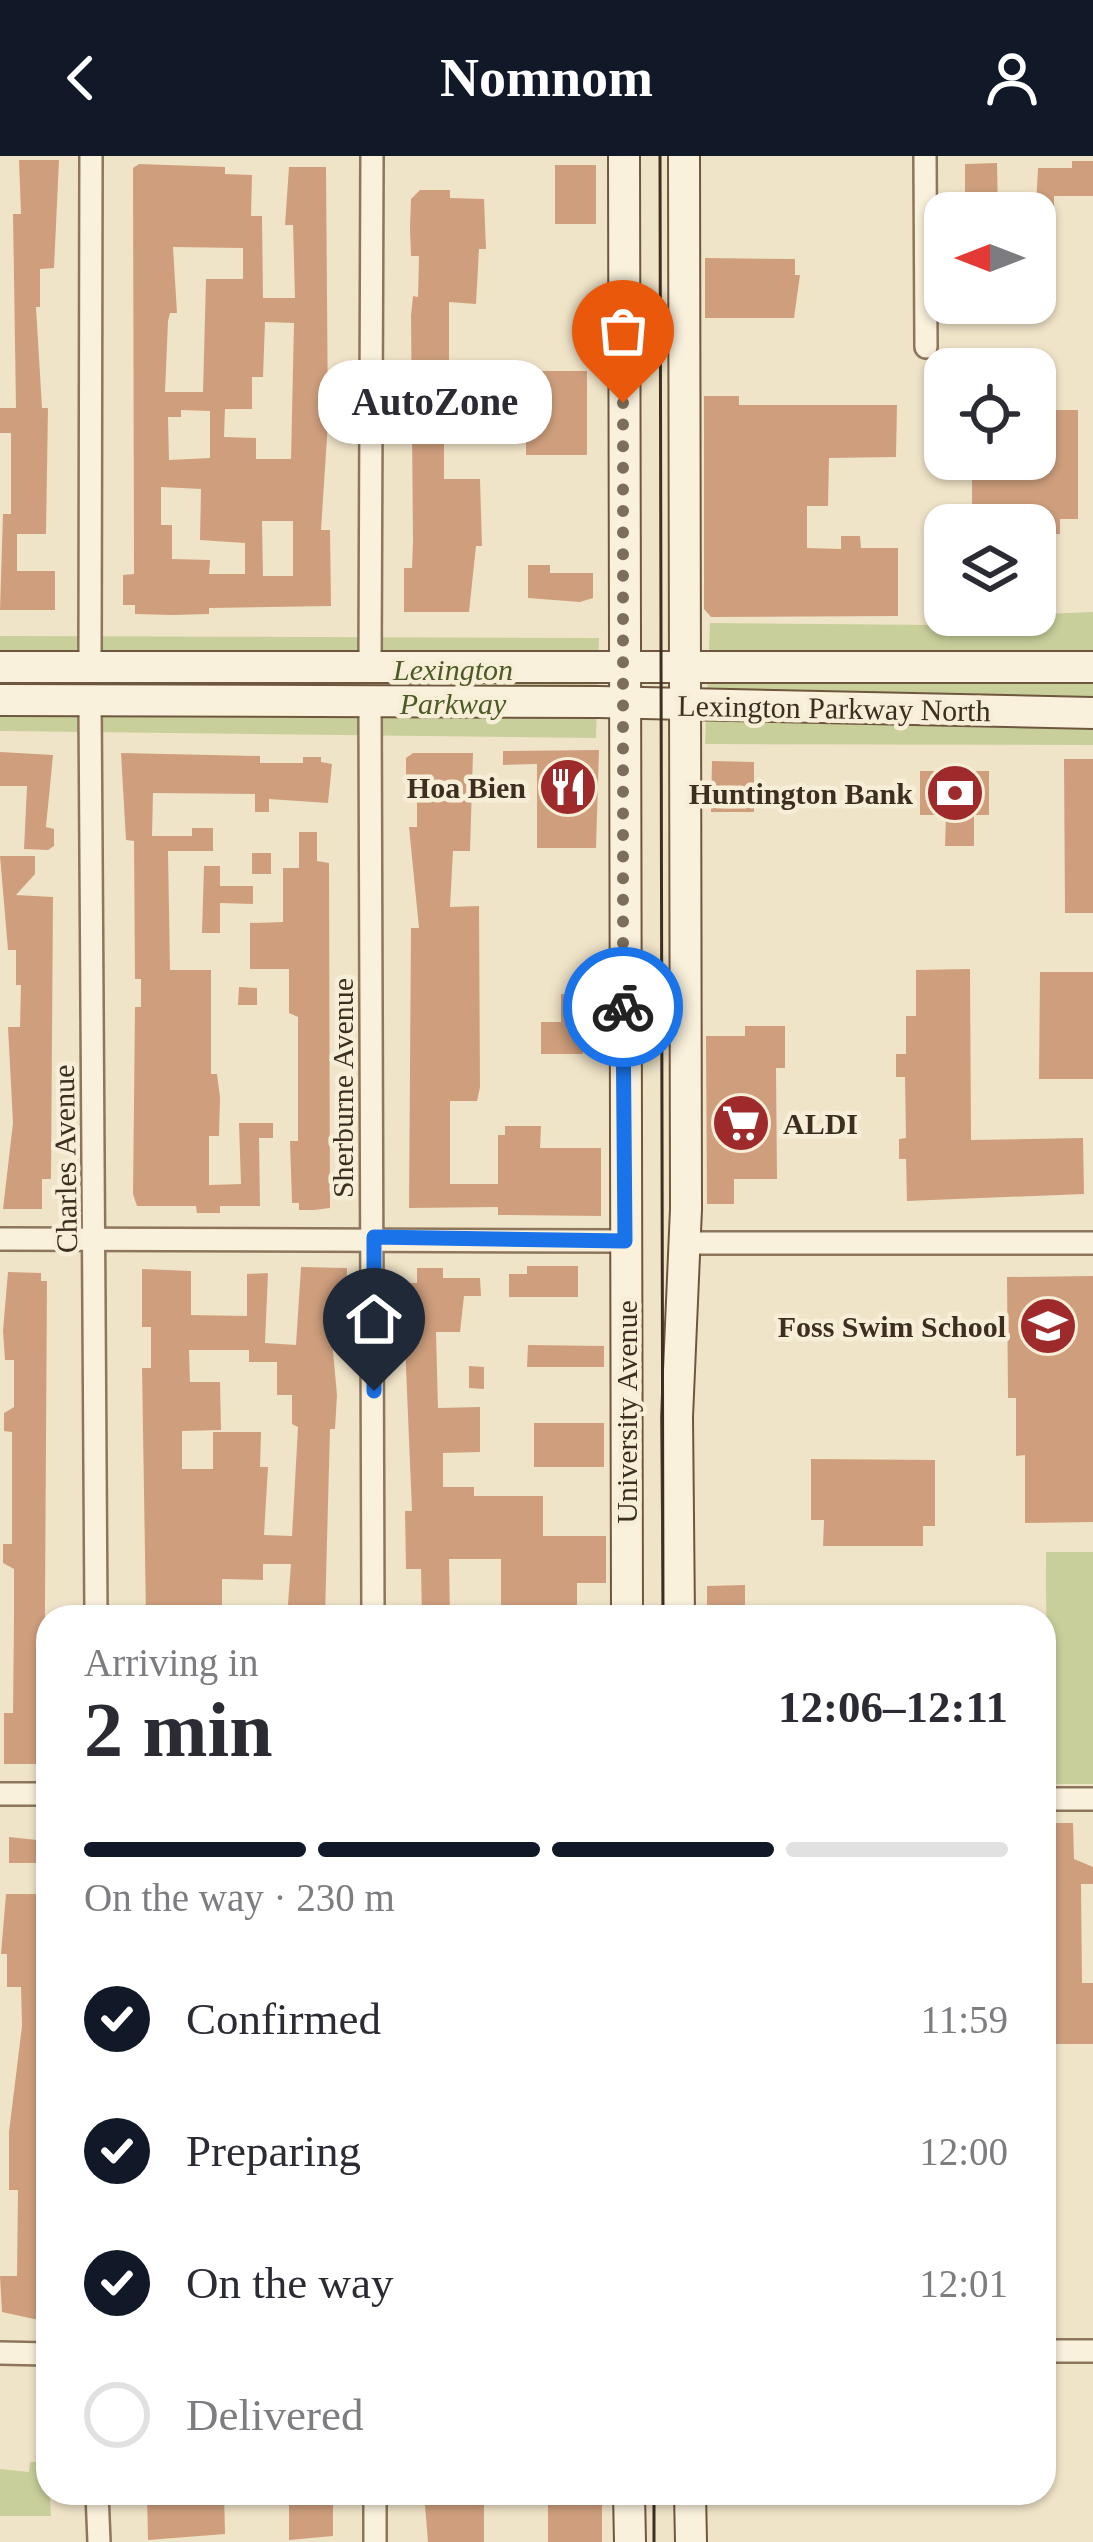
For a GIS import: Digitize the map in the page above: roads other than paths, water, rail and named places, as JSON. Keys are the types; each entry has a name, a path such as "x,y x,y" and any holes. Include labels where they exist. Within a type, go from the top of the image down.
{"main road":[{"name":"University Avenue","path":"624,156 627,1605"},
{"name":"University Avenue","path":"679,1605 678,1398 685,1243 684,156"},
{"name":"Lexington Parkway North","path":"0,667 1093,667"},
{"name":"Lexington Parkway North","path":"0,700 622,703 1093,712"},
{"path":"629,2505 630,2542"},
{"path":"690,2505 691,2542"}],"street":[{"path":"90,668 92,156"},
{"path":"370,668 372,156"},
{"path":"925,156 926,347"},
{"name":"Charles Avenue","path":"90,700 96,1605"},
{"name":"Sherburne Avenue","path":"370,702 373,1605"},
{"path":"0,1239 625,1241"},
{"path":"685,1243 1093,1243"},
{"path":"0,1794 36,1794"},
{"path":"1056,1799 1093,1798"},
{"path":"1056,2351 1093,2351"},
{"path":"0,2354 36,2354"},
{"path":"98,2505 99,2542"},
{"path":"374,2505 375,2542"}],"tram line":[{"path":"660,156 663,1605"},
{"path":"654,2505 654,2542"}],"place":[{"name":"AutoZone","path":"623,403"},
{"name":"Hoa Bien","path":"568,787"},
{"name":"Huntington Bank","path":"955,793"},
{"name":"ALDI","path":"741,1123"},
{"name":"Foss Swim School","path":"1048,1326"}],"park label":[{"name":"Lexington Parkway","path":"453,686"}]}
